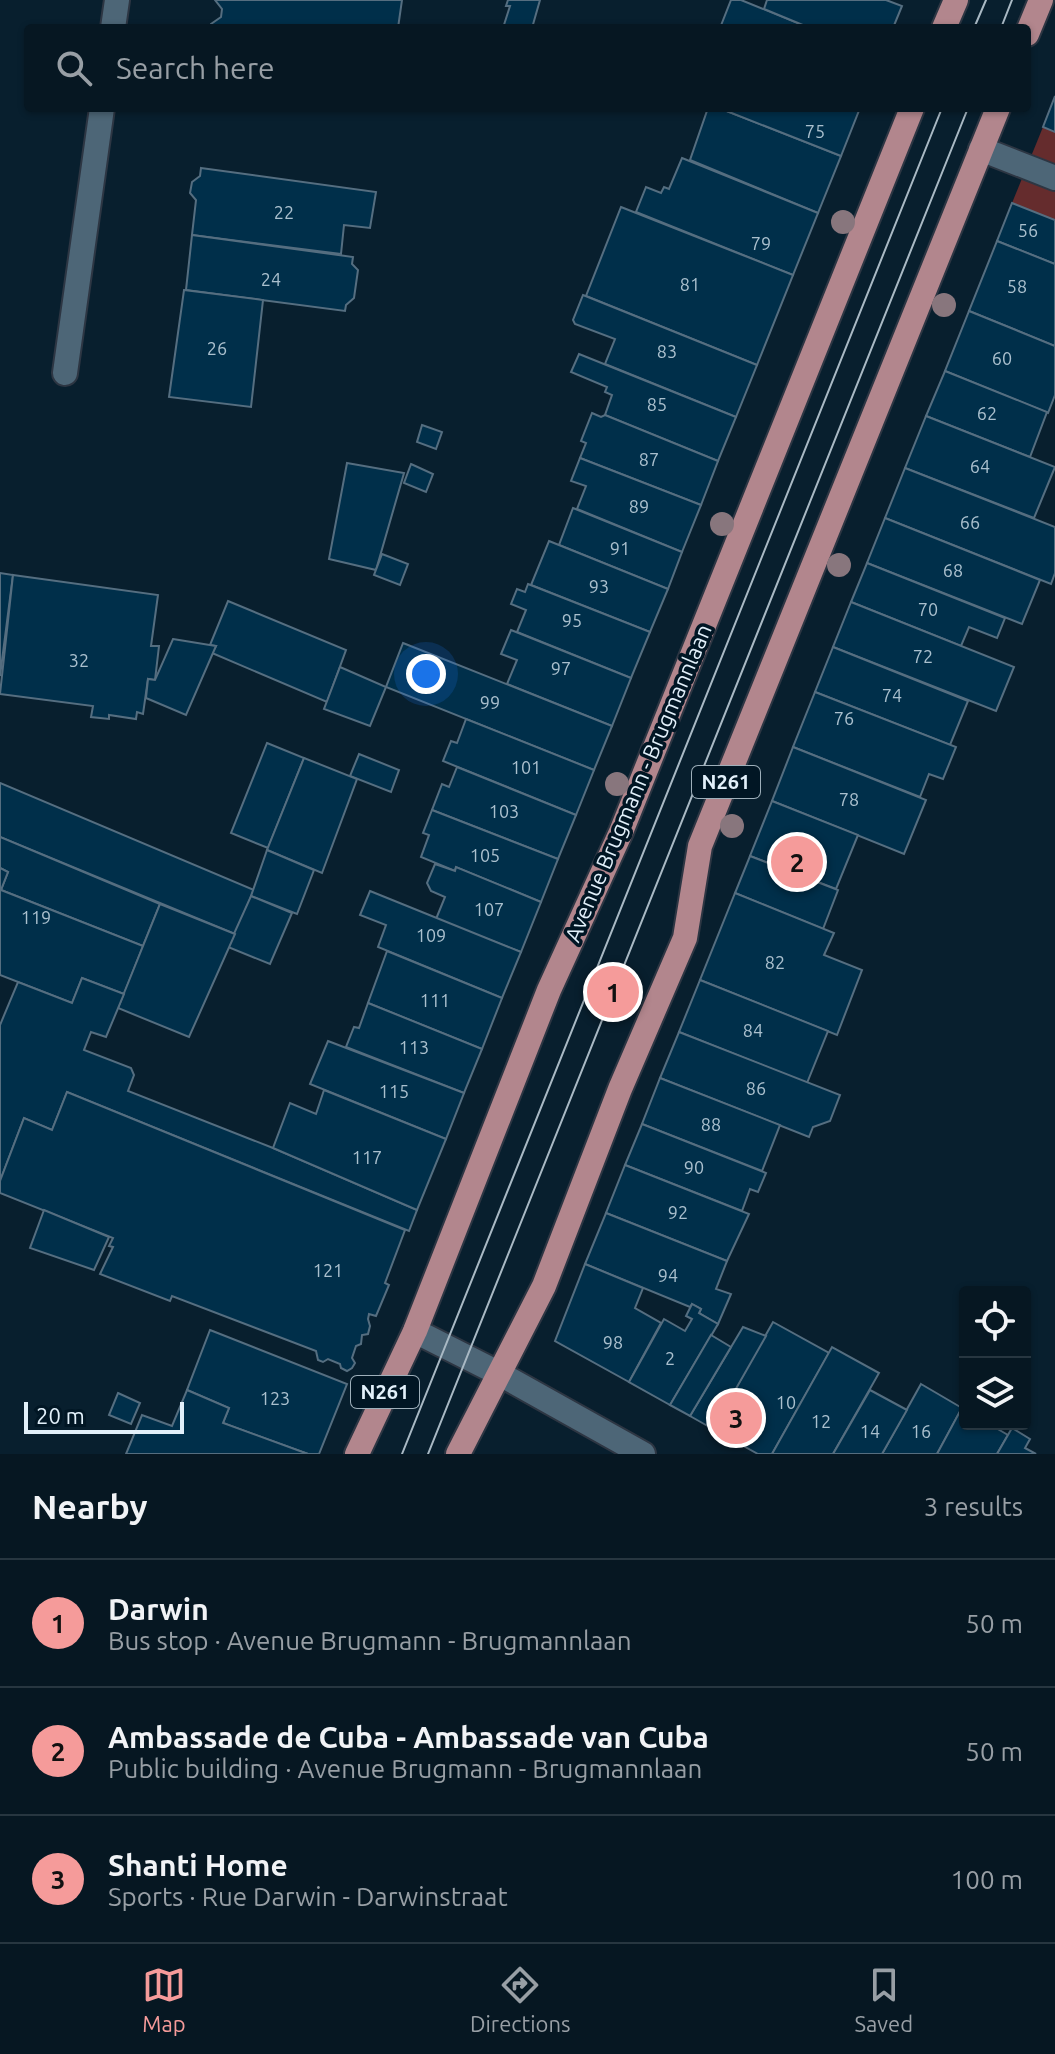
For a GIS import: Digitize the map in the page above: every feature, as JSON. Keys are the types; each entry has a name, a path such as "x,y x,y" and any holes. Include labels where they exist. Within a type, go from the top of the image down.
{"main road":[{"path":"946,24 956,0"},
{"path":"1031,24 1041,0"},
{"name":"Avenue Brugmann - Brugmannlaan","path":"357,1454 415,1331 549,990 621,832 910,112"},
{"name":"N261","path":"458,1454 544,1286 620,1089 685,938 700,846 996,112"}],"street":[{"path":"114,24 117,0"},
{"path":"65,373 101,112"},
{"path":"981,149 1055,178"},
{"path":"415,1331 500,1374 643,1454"}],"shaded area":[{"path":"1043,127 1055,132 1055,220 1012,203"}],"building":[{"path":"215,0 402,0 399,24 211,24 221,17 222,9"},
{"path":"508,0 540,0 533,24 504,24 510,6 506,6"},
{"path":"731,0 741,0 800,24 722,24"},
{"path":"767,0 886,0 902,6 895,24 800,24 764,9"},
{"path":"1055,96 1055,132 1043,127"},
{"path":"707,112 729,112 841,156 818,213 690,160"},
{"path":"729,112 858,112 841,156"},
{"path":"682,158 818,213 793,275 636,212 646,187 661,193 664,187 669,189"},
{"path":"201,168 376,192 370,228 344,225 341,254 192,235 196,200 190,193 192,182 200,176"},
{"path":"1012,203 1055,220 1055,264 997,241"},
{"path":"621,207 793,275 757,365 586,296"},
{"path":"192,235 353,257 352,264 358,270 354,298 346,305 345,311 186,290"},
{"path":"997,241 1055,264 1055,346 969,311"},
{"path":"184,290 263,300 251,407 169,397"},
{"path":"583,295 757,365 736,417 605,364 615,339 575,324 573,320"},
{"path":"969,311 1055,346 1055,395 1048,413 945,371"},
{"path":"579,354 736,417 718,461 605,415 612,395 605,392 607,387 571,372"},
{"path":"945,371 1047,412 1030,457 926,416"},
{"path":"592,413 601,417 605,415 718,461 701,505 580,458 586,443 581,441"},
{"path":"926,416 1055,467 1034,518 905,468"},
{"path":"422,425 442,432 436,449 417,442"},
{"path":"580,458 701,505 682,552 577,509 586,486 571,481"},
{"path":"347,463 404,473 376,570 329,559"},
{"path":"411,464 433,474 426,492 404,483"},
{"path":"905,468 1055,527 1055,573 1051,584 885,518"},
{"path":"573,508 682,552 668,589 559,545"},
{"path":"885,518 1040,580 1022,624 867,563"},
{"path":"549,541 668,589 650,632 531,585"},
{"path":"382,554 408,564 400,585 374,575"},
{"path":"867,563 1005,618 997,638 969,627 961,646 851,602"},
{"path":"0,573 13,575 0,676"},
{"path":"13,575 158,595 151,646 159,646 155,680 148,679 143,714 137,712 136,719 109,715 109,719 91,717 93,706 0,694"},
{"path":"528,584 650,632 631,678 517,632 526,610 511,604 517,589 525,592"},
{"path":"228,601 346,650 327,702 212,653 216,646 210,645"},
{"path":"851,602 1014,667 996,711 833,647"},
{"path":"511,630 631,678 612,726 507,684 517,660 501,654"},
{"path":"173,639 216,646 186,715 146,698 148,679 155,680"},
{"path":"403,643 612,726 594,770 386,687"},
{"path":"833,647 968,701 950,745 815,692"},
{"path":"340,667 386,687 370,726 324,709"},
{"path":"815,692 956,747 943,779 929,774 920,797 793,747"},
{"path":"466,719 594,770 576,815 443,761 451,741 457,743"},
{"path":"267,743 304,758 268,848 231,833"},
{"path":"793,747 926,800 904,854 772,801"},
{"path":"359,754 399,770 391,792 350,776"},
{"path":"304,758 357,779 322,873 267,850"},
{"path":"457,767 576,815 558,859 432,810 442,784 449,787"},
{"path":"0,783 254,890 235,934 0,837"},
{"path":"772,801 858,835 836,889 750,856"},
{"path":"432,810 558,859 541,902 456,867 455,871 421,857 429,835 423,833"},
{"path":"0,837 160,904 143,946 1,890 8,872 0,868"},
{"path":"267,850 314,870 297,914 251,896"},
{"path":"750,856 838,890 823,929 735,893"},
{"path":"435,864 455,871 456,867 541,902 521,952 436,919 445,897 431,891 427,883"},
{"path":"0,868 8,872 1,890 143,946 124,994 82,978 72,1003 0,975"},
{"path":"370,891 521,952 502,998 378,947 386,925 360,915"},
{"path":"735,893 834,933 824,955 862,970 837,1035 700,980"},
{"path":"251,896 292,913 270,964 228,947"},
{"path":"160,904 235,934 189,1037 118,1008"},
{"path":"387,951 502,998 482,1049 368,1003"},
{"path":"82,978 124,994 106,1037 91,1032 84,1050 131,1068 134,1075 128,1091 273,1148 417,1210 409,1231 67,1092 52,1130 24,1118 0,1181 0,1025 18,982 72,1003"},
{"path":"700,980 828,1031 807,1083 679,1032"},
{"path":"368,1003 482,1049 464,1093 346,1047 354,1027 359,1028"},
{"path":"679,1032 840,1095 830,1121 813,1127 809,1137 660,1078"},
{"path":"328,1041 464,1093 446,1139 310,1084"},
{"path":"660,1078 780,1125 762,1171 642,1124"},
{"path":"324,1090 446,1139 417,1210 273,1148 290,1103 316,1114"},
{"path":"67,1092 405,1230 385,1283 389,1285 376,1316 369,1314 368,1334 362,1335 361,1344 356,1346 352,1368 347,1371 328,1359 323,1362 318,1360 316,1351 172,1296 170,1301 100,1274 113,1247 109,1246 113,1238 0,1193 0,1181 24,1118 52,1130"},
{"path":"642,1124 766,1173 758,1192 750,1189 742,1211 625,1165"},
{"path":"625,1165 749,1214 727,1261 606,1213"},
{"path":"44,1210 109,1237 94,1270 30,1248"},
{"path":"606,1213 727,1261 716,1289 731,1294 718,1324 699,1313 701,1309 692,1304 690,1307 585,1264"},
{"path":"585,1264 643,1288 635,1308 661,1323 629,1382 555,1341"},
{"path":"692,1304 701,1309 699,1313 718,1324 670,1405 629,1382 664,1319 685,1331 692,1319 686,1316"},
{"path":"773,1322 829,1353 772,1454 758,1454 713,1429"},
{"path":"743,1327 766,1336 713,1429 690,1416"},
{"path":"210,1330 347,1384 319,1454 308,1454 223,1423 229,1408 187,1390"},
{"path":"711,1335 731,1347 690,1416 670,1405"},
{"path":"832,1347 879,1373 833,1454 772,1454"},
{"path":"921,1384 959,1406 959,1414 937,1454 882,1454"},
{"path":"187,1390 229,1408 223,1423 308,1454 126,1454 142,1415 172,1426"},
{"path":"870,1390 907,1410 882,1454 833,1454"},
{"path":"118,1393 140,1403 131,1424 109,1415"},
{"path":"959,1413 959,1430 999,1430 1008,1435 997,1454 937,1454"},
{"path":"1011,1430 1015,1430 1030,1439 1025,1448 1036,1454 997,1454"}],"tram line":[{"path":"976,24 986,0"},
{"path":"1003,24 1012,0"},
{"path":"402,1454 940,112"},
{"path":"428,1454 966,112"}],"place":[{"name":"Ambassade de Cuba - Ambassade van Cuba","path":"797,862"},
{"name":"Darwin","path":"613,992"},
{"name":"Shanti Home","path":"736,1418"}]}
